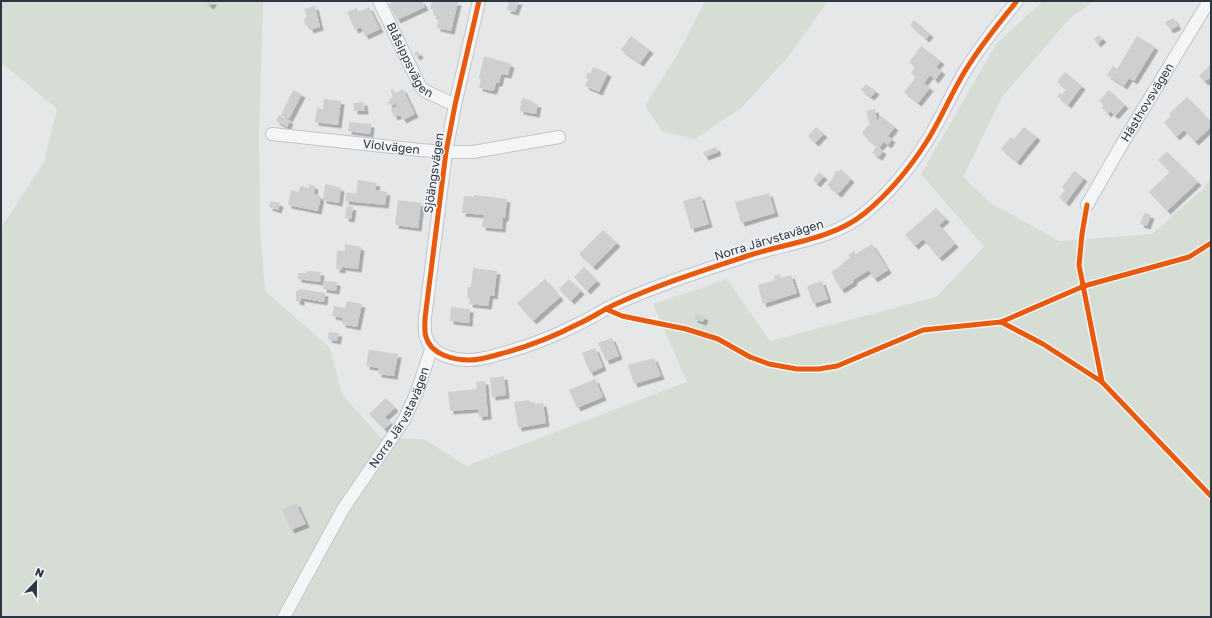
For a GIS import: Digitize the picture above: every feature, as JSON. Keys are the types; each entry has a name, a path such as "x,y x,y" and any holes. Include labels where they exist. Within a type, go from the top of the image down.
{"street":[{"name":"Blåsippsvägen","path":"379,1 420,86 425,91 455,105"},
{"name":"Sjöängsvägen","path":"432,347 426,338 425,318 446,152 455,105 479,1"},
{"name":"Norra Järvstavägen","path":"284,617 343,509 404,420 417,392 432,347 443,356 458,360 483,359 514,351 539,342 579,324 619,302 675,280 752,254 828,234 852,223 877,202 906,171 927,141 972,60 992,30 1018,1"},
{"name":"Hästhovsvägen","path":"1087,205 1122,144 1209,1"},
{"name":"Violvägen","path":"272,134 446,152 473,152 558,137"}],"shaded area":[{"path":"1,1 263,1 259,133 260,230 265,291 330,348 342,394 381,438 424,439 466,466 687,382 653,304 727,279 770,341 936,297 984,247 921,174 997,43 1043,1 1095,1 1070,18 1002,97 963,177 992,204 1059,241 1152,234 1204,188 1211,177 1211,617 1,617 1,228 44,162 57,109 1,62"},
{"path":"705,1 828,1 788,57 741,108 695,139 663,132 645,106 679,52"}],"building":[{"path":"204,1 214,1 210,6"},
{"path":"395,1 422,1 425,7 397,20 389,4"},
{"path":"432,1 458,2 451,31 437,28 439,17 433,15 434,10 430,9"},
{"path":"504,1 519,1 515,12 507,10 509,3"},
{"path":"315,6 320,27 310,30 308,25 305,25 304,19 307,17 304,9"},
{"path":"369,7 380,29 365,36 361,27 355,30 347,12 357,8 358,12"},
{"path":"1173,18 1178,26 1170,30 1165,22"},
{"path":"914,20 930,34 926,39 910,25"},
{"path":"1099,35 1103,39 1097,44 1094,39"},
{"path":"631,36 650,50 640,63 621,50"},
{"path":"1137,36 1155,47 1134,81 1129,78 1124,86 1107,75 1113,66 1117,69"},
{"path":"921,46 941,61 936,67 942,71 935,80 930,75 924,83 930,88 918,103 904,92 916,77 911,73 915,67 909,62"},
{"path":"418,51 420,55 416,57 414,53"},
{"path":"484,56 511,64 508,75 501,74 499,83 496,83 494,90 492,91 479,87 481,79 479,78"},
{"path":"1211,64 1211,81 1209,78 1205,82 1199,76"},
{"path":"593,67 608,73 599,92 585,86 588,79 585,78 588,72 590,74"},
{"path":"1065,72 1082,86 1068,105 1057,96 1060,93 1062,95 1066,89 1057,82"},
{"path":"866,84 876,91 871,97 861,90"},
{"path":"393,89 395,93 403,89 415,114 403,120 400,115 394,117 391,109 397,106 396,104 392,106 391,104 389,105 388,102 390,101 389,99 393,98 391,90"},
{"path":"293,90 302,94 289,119 281,115"},
{"path":"1109,90 1125,105 1115,116 1110,111 1108,114 1102,108 1104,105 1099,101"},
{"path":"1187,97 1211,122 1211,127 1195,142 1184,130 1176,137 1164,122 1171,116 1169,114"},
{"path":"522,98 538,104 536,114 520,111"},
{"path":"324,99 341,101 338,125 315,122 317,108 323,109"},
{"path":"364,102 365,111 354,111 354,103"},
{"path":"875,109 877,121 881,116 895,127 888,136 892,139 888,145 884,142 879,148 883,151 879,157 872,153 877,146 862,133 868,125 870,126 866,111"},
{"path":"279,115 290,121 287,127 276,121"},
{"path":"349,122 371,124 370,134 348,131"},
{"path":"816,127 824,134 815,143 808,136"},
{"path":"1024,127 1037,137 1017,162 1001,149 1011,137 1014,139"},
{"path":"716,147 718,152 705,157 703,152"},
{"path":"1167,152 1198,182 1167,211 1149,192 1170,172 1158,160"},
{"path":"841,169 851,179 838,194 827,185 834,177 833,176 837,170 838,172"},
{"path":"1074,171 1084,178 1066,203 1059,197 1065,190 1062,187"},
{"path":"819,172 824,176 817,184 813,180"},
{"path":"358,180 377,183 375,190 387,192 385,205 345,201 347,192 356,194"},
{"path":"309,184 315,186 314,194 321,196 318,211 288,205 291,190 299,192 300,186 309,188"},
{"path":"325,184 341,188 339,203 323,200"},
{"path":"769,193 775,213 741,223 735,202"},
{"path":"474,195 507,199 502,229 482,227 484,215 462,213 464,196 474,197"},
{"path":"701,196 709,224 691,229 683,201"},
{"path":"398,200 421,203 418,228 395,225"},
{"path":"271,201 280,203 278,210 269,207"},
{"path":"347,206 353,207 351,219 345,218"},
{"path":"936,208 946,219 939,225 955,244 939,258 923,239 915,246 905,235"},
{"path":"1144,213 1151,215 1147,226 1140,224"},
{"path":"603,230 617,243 593,267 579,254"},
{"path":"345,244 361,247 358,269 342,267 342,270 336,269 337,250 345,251"},
{"path":"872,244 888,270 874,279 869,270 841,290 831,272 850,258 848,255 854,251 856,254"},
{"path":"584,267 597,281 587,291 574,277"},
{"path":"473,268 497,271 494,296 490,295 488,306 469,304 470,299 467,298 468,287 471,287"},
{"path":"307,271 321,272 320,282 298,279 298,273 306,273"},
{"path":"780,274 781,278 791,275 797,293 763,304 758,285 775,280 774,276"},
{"path":"545,279 560,297 533,321 517,303"},
{"path":"569,279 581,291 571,301 559,289"},
{"path":"324,281 337,282 336,291 323,289"},
{"path":"822,281 828,299 813,304 807,286"},
{"path":"301,289 325,293 324,302 301,298 301,302 296,301 296,291"},
{"path":"347,301 362,304 357,327 342,324 343,318 332,316 334,306 345,308"},
{"path":"451,307 470,309 469,323 450,321"},
{"path":"696,313 705,317 703,322 694,319"},
{"path":"329,332 339,333 337,341 328,339"},
{"path":"612,338 619,356 606,361 598,343"},
{"path":"595,348 603,367 590,373 582,353"},
{"path":"369,350 398,354 394,376 378,374 379,368 366,366"},
{"path":"654,358 661,376 634,384 628,365"},
{"path":"504,376 506,395 492,397 490,378"},
{"path":"595,379 603,397 577,408 569,390"},
{"path":"485,381 488,416 479,417 478,409 450,411 448,392 477,389 476,382"},
{"path":"386,398 395,408 385,417 391,423 384,429 369,414"},
{"path":"528,400 534,402 535,404 543,403 546,423 518,428 514,402"},
{"path":"296,503 306,524 291,530 282,510"}],"cycle path":[{"path":"479,1 455,105 446,152 425,318 425,335 433,348 450,357 470,360 489,357 530,345 559,333 613,305 634,296 747,256 823,235 852,222 865,213 882,197 899,180 914,161 932,133 971,61 1017,1"},
{"path":"1087,205 1079,265 1102,382"},
{"path":"606,309 622,316 686,329 718,339 750,357 769,364 797,369 819,369 837,366 923,330 1001,322 1084,286 1189,257 1211,243"},
{"path":"1001,322 1043,344 1102,382 1211,496"}]}
